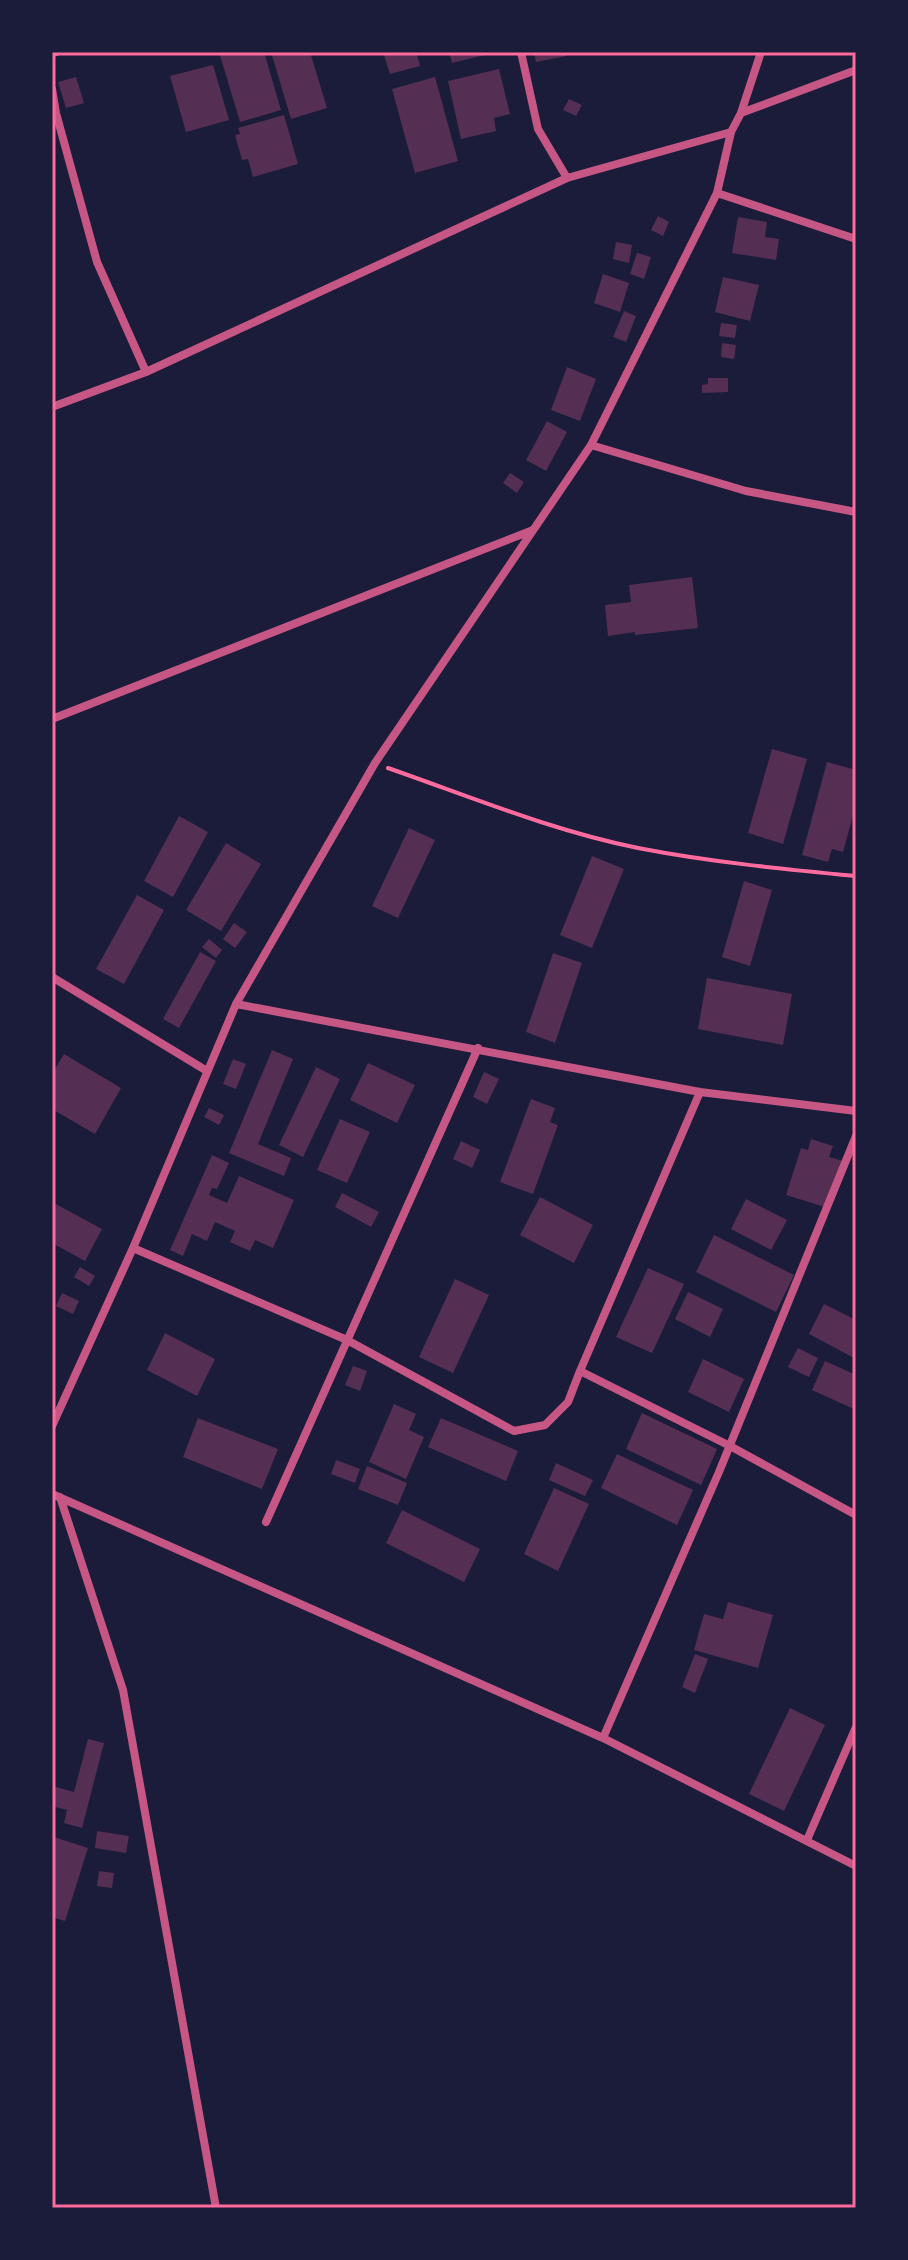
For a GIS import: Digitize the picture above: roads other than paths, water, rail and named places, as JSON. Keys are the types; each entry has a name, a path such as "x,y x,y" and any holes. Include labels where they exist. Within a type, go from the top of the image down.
{"street":[{"path":"521,52 538,129 567,178"},
{"path":"52,1426 133,1248 236,1004 375,763 591,445 717,193 731,132 741,113 761,52"},
{"path":"741,113 856,70"},
{"path":"52,89 97,262 146,372"},
{"path":"52,407 146,372 567,178 731,132"},
{"path":"717,193 856,239"},
{"path":"591,445 746,491 856,512"},
{"path":"52,719 534,529"},
{"path":"52,977 207,1071"},
{"path":"236,1004 700,1092 856,1111"},
{"path":"266,1522 478,1048"},
{"path":"133,1248 347,1340 514,1431 545,1425 568,1402 700,1092"},
{"path":"603,1738 730,1446 856,1136"},
{"path":"580,1371 730,1446 856,1515"},
{"path":"56,1496 603,1738 856,1866"},
{"path":"56,1496 123,1690 216,2208"},
{"path":"807,1840 856,1727"}]}
